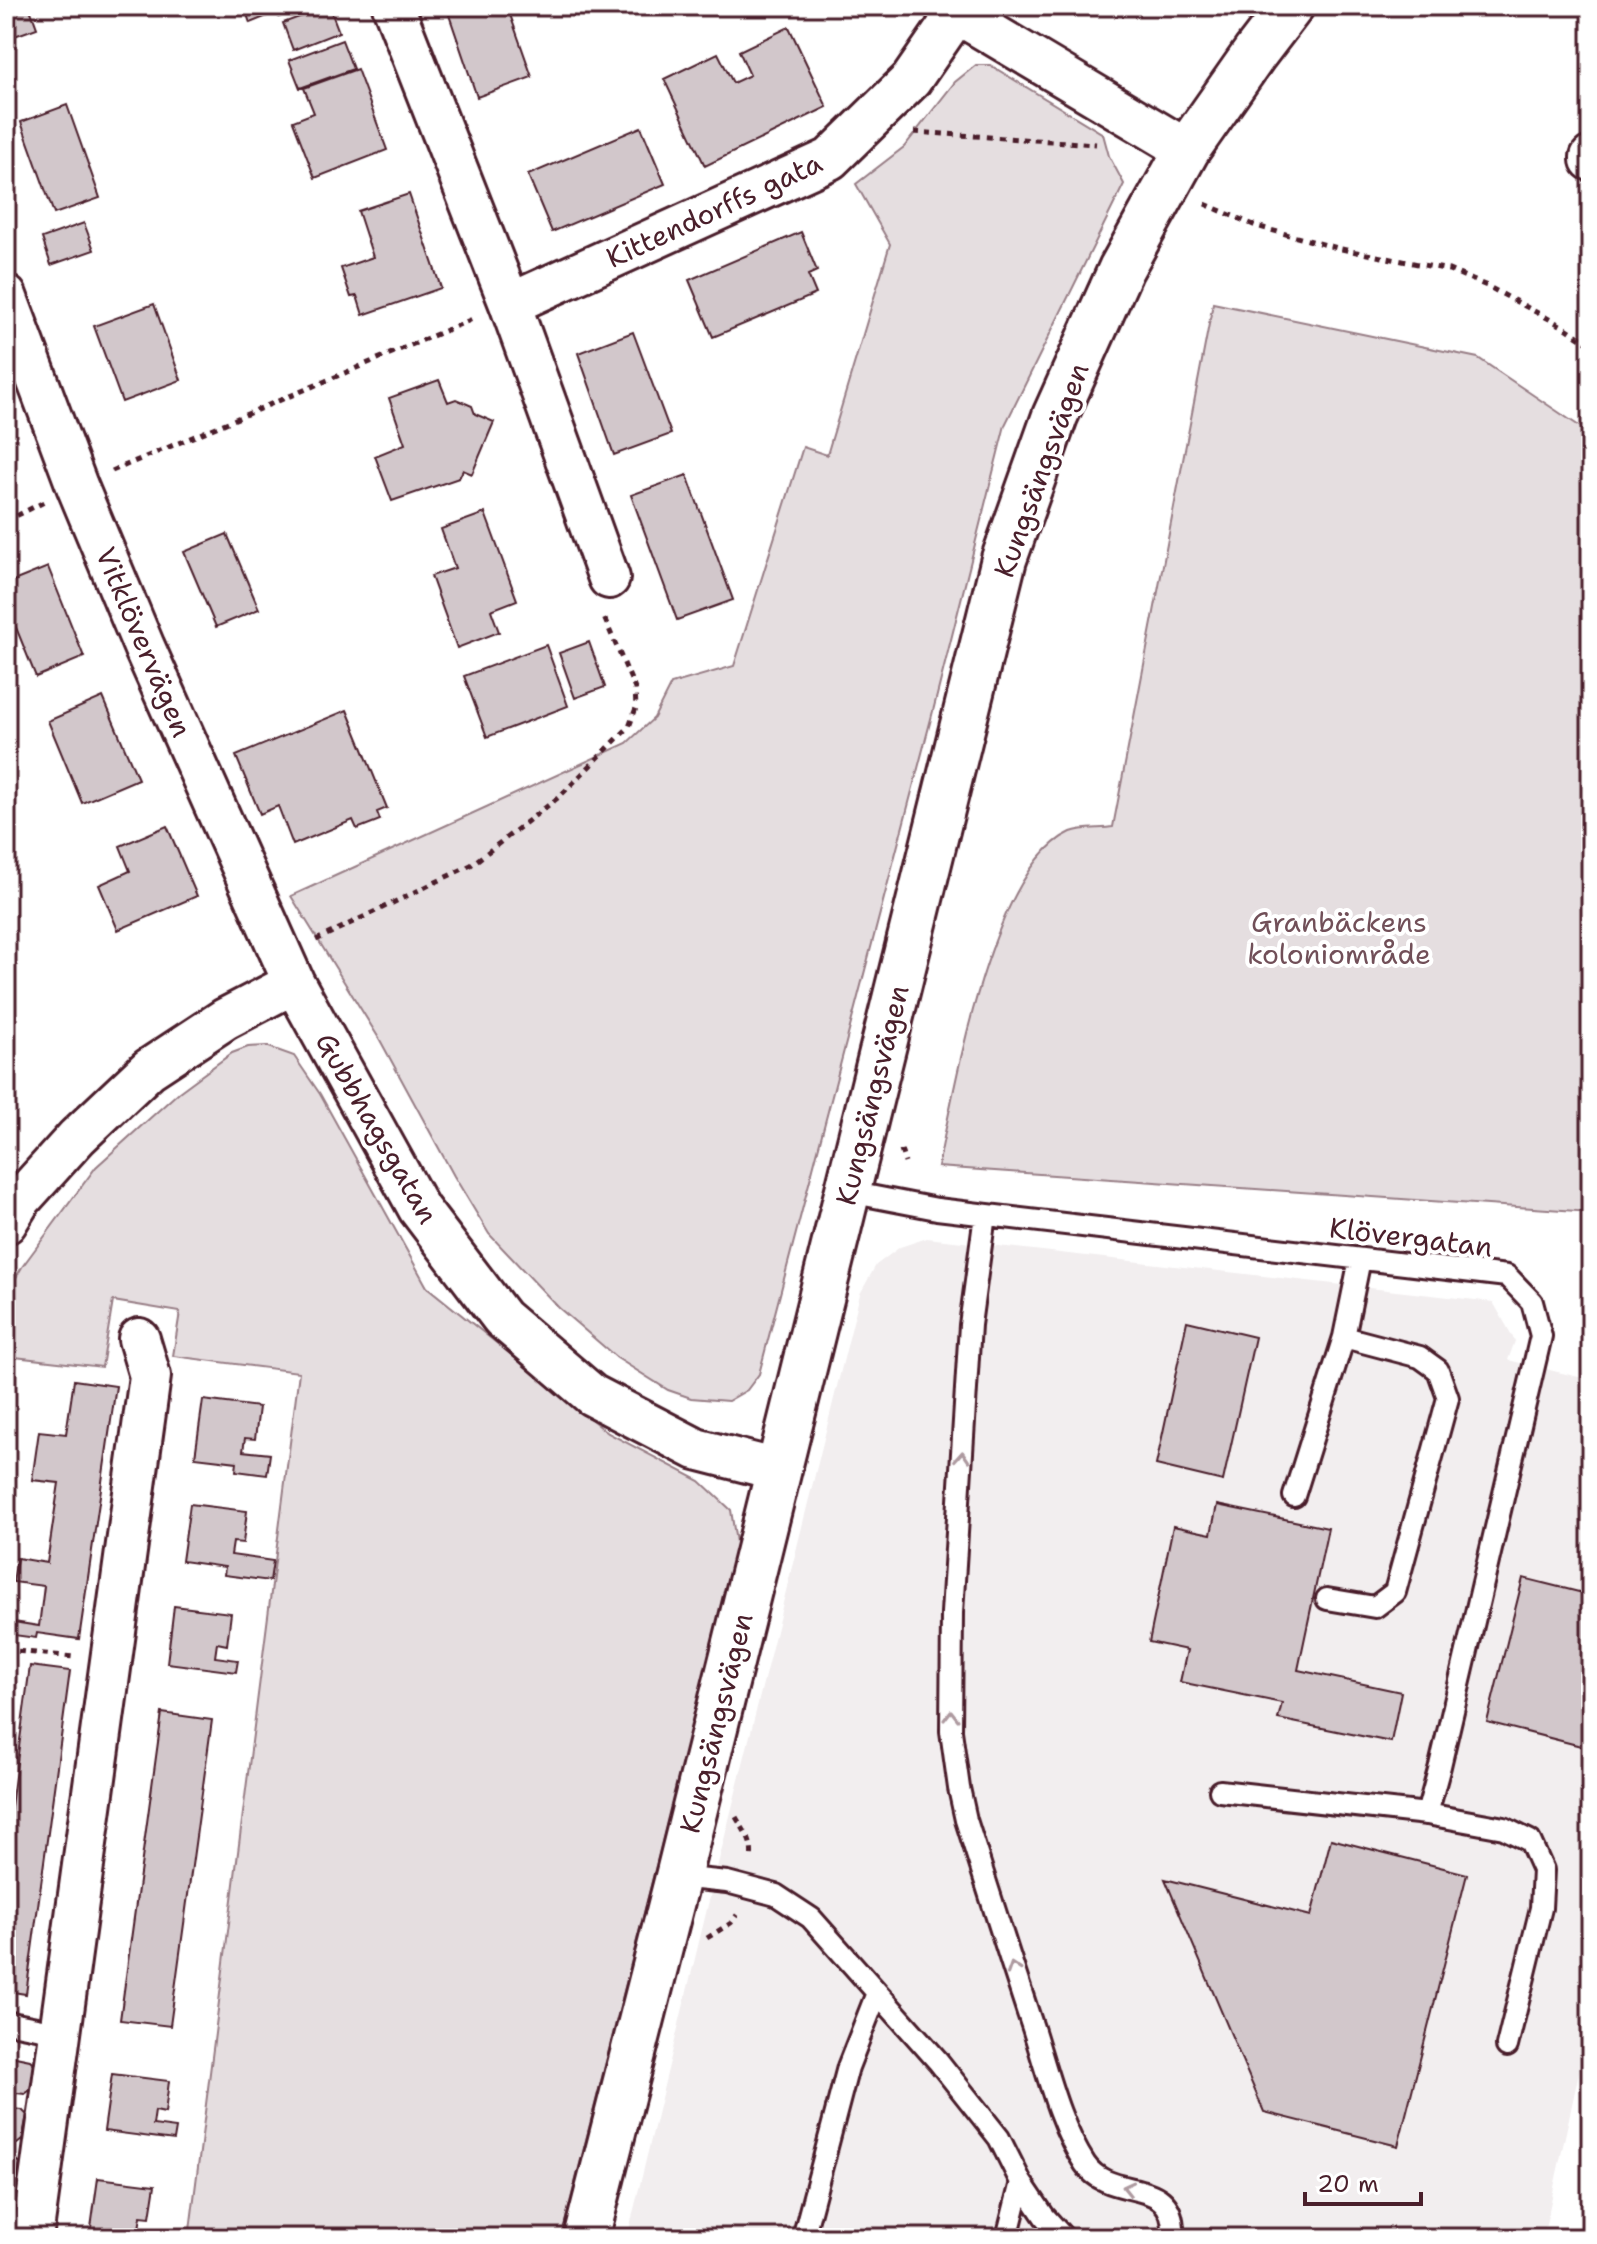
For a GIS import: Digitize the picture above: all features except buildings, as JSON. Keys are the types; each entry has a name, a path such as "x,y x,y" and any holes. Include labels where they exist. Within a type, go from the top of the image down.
{"street":[{"path":"393,6 510,304 609,578"},
{"name":"Kungsängsvägen","path":"586,2238 849,1192 1004,559 1055,416 1121,269 1177,168 1291,6"},
{"name":"Kittendorffs gata","path":"510,304 830,159 911,80 954,9 1138,121 1177,168"},
{"name":"Vitklövervägen","path":"6,296 77,486 144,647 288,970"},
{"path":"11,1204 149,1069 225,1019 288,970"},
{"name":"Gubbhagsgatan","path":"288,970 419,1209 502,1318 592,1395 696,1449 778,1470"},
{"path":"32,2238 150,1376 139,1339"}],"lane":[{"name":"Klövergatan","path":"849,1192 937,1209 1507,1276 1532,1302 1541,1336 1427,1814"},
{"path":"985,1215 970,1325 952,1613 951,1731 959,1788 966,1820 1059,2111 1086,2166 1099,2178 1111,2184 1151,2193 1170,2209 1173,2238"},
{"path":"1294,1496 1344,1337 1360,1259"},
{"path":"1327,1599 1375,1607 1395,1592 1448,1398 1438,1370 1420,1357 1344,1337"},
{"path":"1220,1791 1427,1814 1504,1828 1530,1841 1543,1870 1541,1908 1507,2046"},
{"path":"678,1877 727,1882 776,1895 811,1918 938,2061 999,2138 1021,2182 1044,2216 1064,2238"},
{"path":"803,2238 848,2067 877,1993"},
{"path":"6,2022 62,2033"},
{"path":"1007,2238 1021,2182"}],"path":[{"path":"875,117 906,132 1121,146 1138,121"},
{"path":"1177,168 1256,226 1341,249 1449,270 1487,286 1566,328 1591,345"},
{"path":"6,521 77,486 510,304"},
{"path":"288,970 471,865 559,797 629,727 636,708 635,689 590,586 609,578"},
{"path":"6,1650 111,1661"}],"shaded area":[{"path":"927,1238 1493,1302 1515,1341 1508,1360 1591,1380 1591,2017 1543,2238 627,2238 860,1294 876,1265 900,1247"}],"green space":[{"path":"976,65 990,65 1103,134 1109,156 1124,184 1005,425 759,1374 747,1390 728,1401 691,1398 668,1390 617,1358 559,1308 489,1234 380,1040 291,896 627,743 654,718 671,684 734,666 803,447 827,455 890,244 856,184 904,147 955,82"},
{"name":"Granbäckens koloniområde","path":"1213,303 1478,358 1591,434 1591,1212 938,1167 966,1035 981,983 998,932 1019,888 1043,853 1071,832 1113,827"},
{"path":"266,1046 294,1056 320,1094 427,1287 608,1433 700,1481 731,1510 737,1549 561,2238 189,2238 299,1372 173,1356 180,1312 113,1301 102,1367 6,1356 6,1295 22,1267 96,1167 179,1092 232,1053 248,1047"}]}
